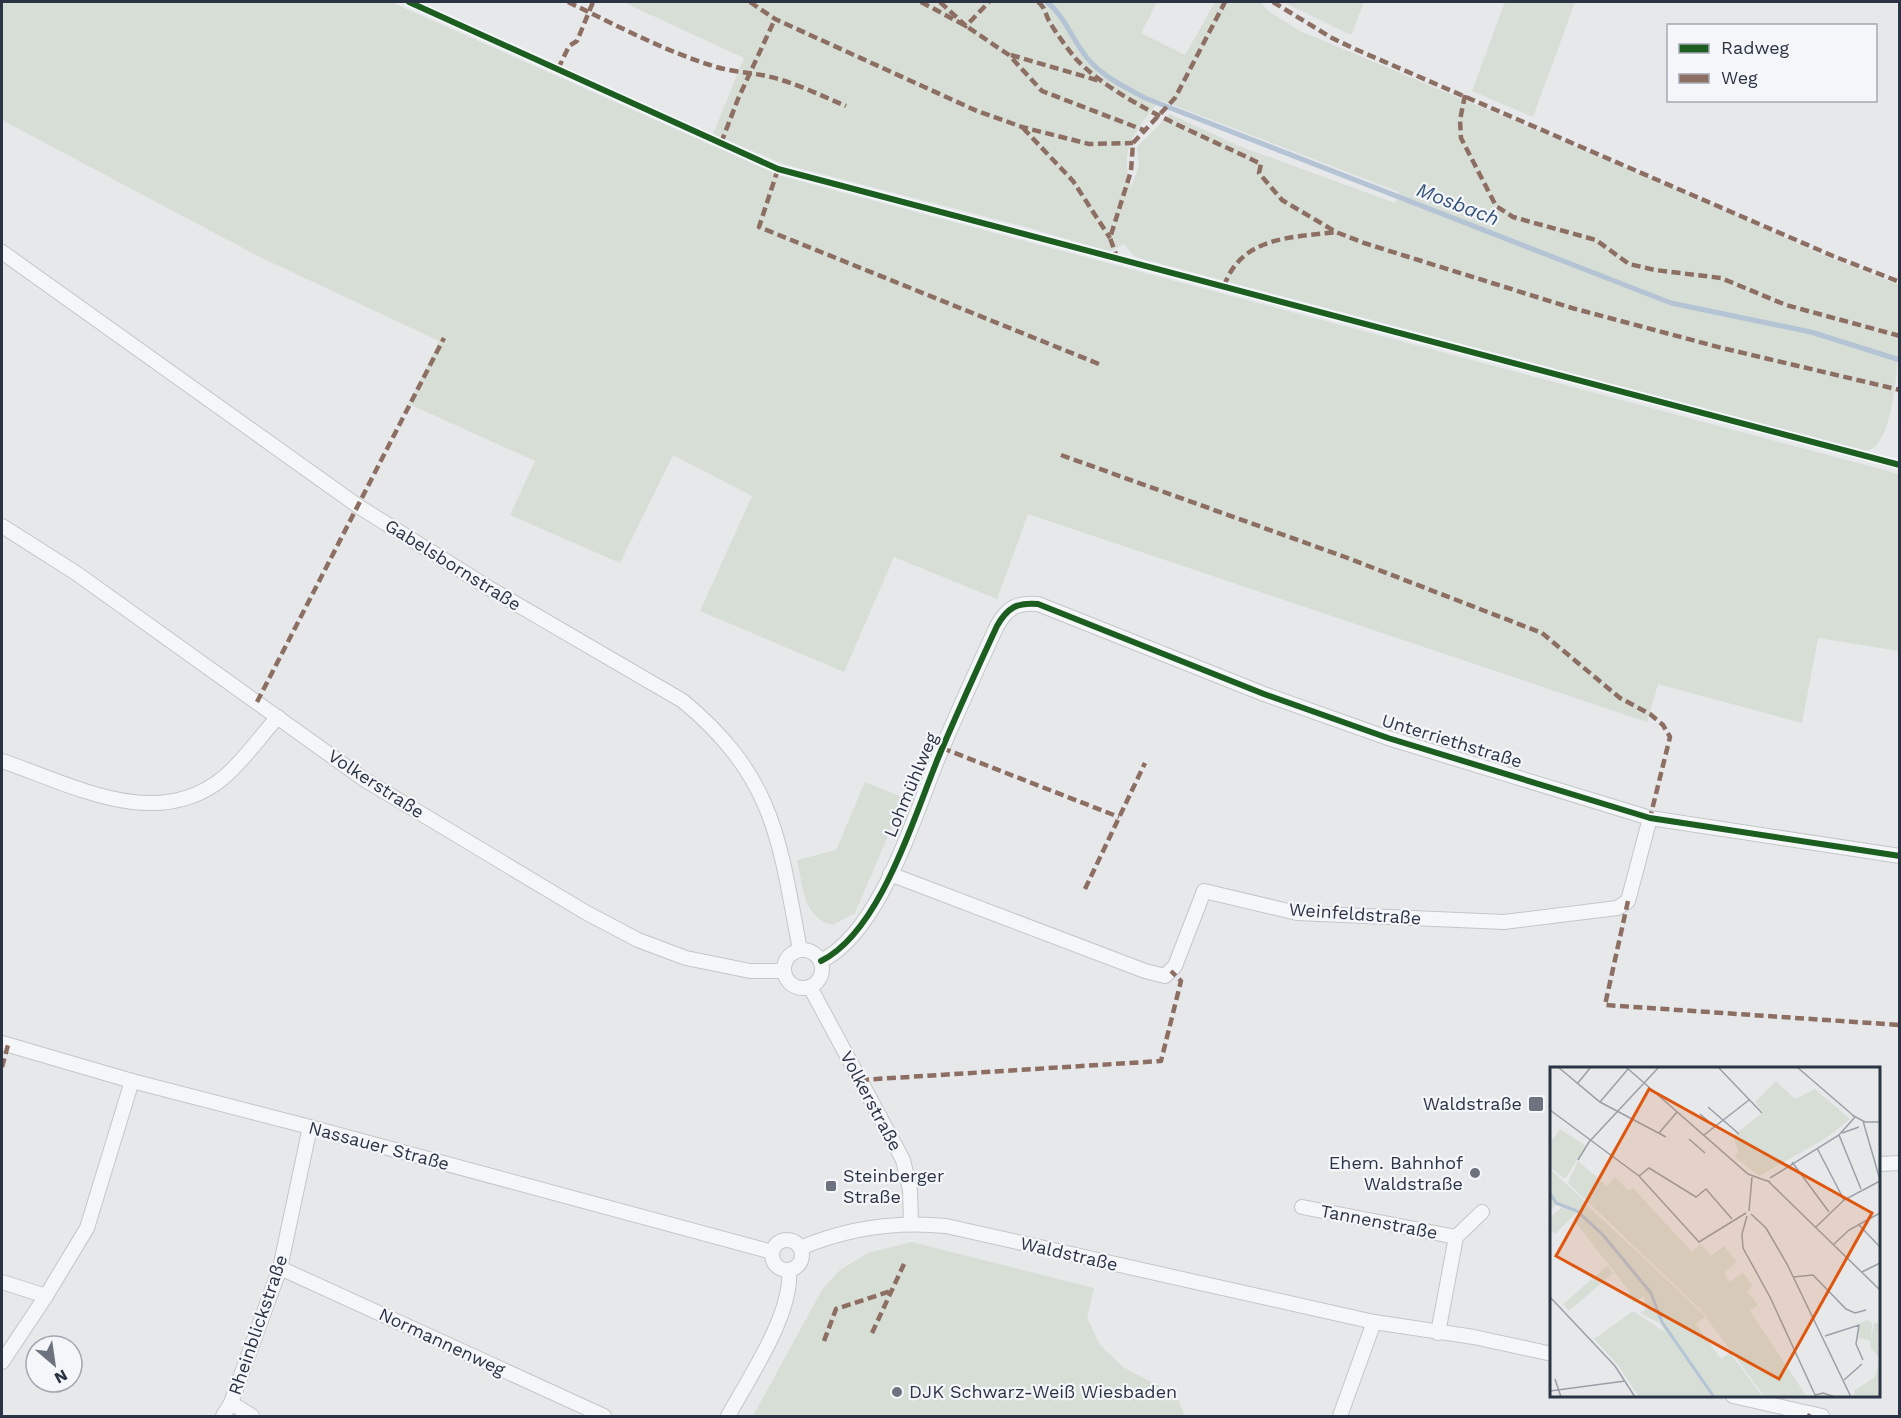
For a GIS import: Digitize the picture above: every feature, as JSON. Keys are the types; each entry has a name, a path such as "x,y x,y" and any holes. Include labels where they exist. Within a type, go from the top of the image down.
{"street":[{"name":"Gabelsbornstraße","path":"2,252 358,506 489,588 683,701 711,725 735,752 750,774 771,815 781,850 800,950"},
{"name":"Volkerstraße","path":"2,526 76,573 365,780 575,906 638,940 686,958 750,971 784,971"},
{"name":"Unterriethstraße","path":"1012,607 1024,603 1038,604 1286,702 1388,738 1650,819 1899,856"},
{"name":"Lohmühlweg","path":"821,961 834,955 858,930 891,874 942,748 993,636 1004,614 1012,607"},
{"path":"2,761 94,794 126,802 157,805 203,791 224,778 278,717"},
{"name":"Weinfeldstraße","path":"891,874 1145,971 1165,976 1176,966 1204,891 1297,913 1503,922 1617,908 1628,901 1650,819"},
{"path":"800,950 815,953 821,961 820,979 810,987 793,986 784,971 786,960 800,950"},
{"name":"Volkerstraße","path":"810,987 903,1160 910,1190 911,1222"},
{"name":"Nassauer Straße","path":"2,1043 132,1081 310,1127 757,1250 772,1252"},
{"path":"2,1362 46,1296 87,1228 132,1081"},
{"name":"Rheinblickstraße","path":"223,1416 231,1403 280,1268 310,1127"},
{"path":"1880,1164 1899,1163"},
{"name":"Tannenstraße","path":"1302,1207 1456,1237"},
{"name":"Tannenstraße","path":"1438,1333 1456,1237 1482,1212"},
{"name":"Waldstraße","path":"800,1248 833,1236 893,1223 911,1222 955,1228 1374,1322 1474,1337 1550,1354"},
{"path":"784,1240 794,1242 800,1248 800,1262 789,1270 776,1266 772,1252 784,1240"},
{"name":"Normannenweg","path":"280,1268 604,1416"},
{"path":"728,1416 780,1318 790,1287 789,1270"},
{"path":"2,1282 46,1296"},
{"path":"1340,1416 1374,1322"},
{"path":"1741,1397 1822,1416"},
{"path":"231,1403 252,1416"}],"shaded area":[{"path":"2,2 391,2 781,176 1899,474 1899,651 1818,638 1802,723 1658,684 1647,722 1028,514 997,599 894,557 844,672 700,611 752,496 673,455 620,563 510,515 535,461 409,404 439,341 260,257 2,120"},
{"path":"623,2 1157,2 1141,33 1185,55 1215,2 1261,2 1267,10 1300,31 1708,202 1820,254 1899,285 1896,380 1892,407 1885,430 1876,445 1864,451 1135,257 1124,244 1109,252 1030,228 783,164 713,134 744,58","holes":["1160,100 1399,192 1395,203 1239,146 1170,114 1137,147 1139,166 1131,187 1128,174 1128,150 1137,130"]},
{"path":"1283,2 1364,2 1351,35"},
{"path":"1505,2 1575,2 1533,117 1472,91"},
{"path":"865,782 904,798 855,913 833,925 816,916 810,908 803,890 797,860 836,850"},
{"path":"912,1242 1094,1288 1087,1318 1100,1345 1123,1367 1176,1395 1185,1416 753,1416 822,1290 840,1270 868,1253"}],"waterway":[{"name":"Mosbach","path":"1047,2 1058,13 1082,51 1095,66 1110,78 1145,98 1671,303 1811,332 1900,360"}],"marked path":[{"path":"568,2 691,59 721,68 778,79 846,106"},
{"path":"558,69 569,46 577,41 593,2"},
{"path":"750,2 775,19 977,111 1022,127 1089,144 1133,143"},
{"path":"921,2 966,26 1009,55 1042,91 1146,131"},
{"path":"940,2 966,26 989,2"},
{"path":"1038,2 1069,50 1094,75 1139,105 1261,164 1259,173 1282,200 1336,232 1364,243 1572,308 1722,348 1900,390"},
{"path":"1118,260 1110,238 1131,171 1133,143 1175,98 1225,2"},
{"path":"1273,2 1332,38 1355,49 1833,256 1900,282"},
{"path":"721,143 738,99 775,19"},
{"path":"1011,55 1100,81"},
{"path":"1465,95 1460,120 1461,138 1496,206 1513,217 1596,240 1629,264 1655,270 1721,278 1786,305 1900,336"},
{"path":"1023,128 1073,181 1110,238"},
{"path":"778,169 759,227 1099,364"},
{"path":"1224,286 1232,270 1243,257 1255,249 1270,242 1336,232"},
{"path":"257,702 444,338"},
{"path":"1061,455 1345,557 1542,633 1620,698 1650,714 1663,725 1670,737 1650,818"},
{"path":"942,748 1119,817"},
{"path":"1085,889 1145,763"},
{"path":"1628,901 1605,1005 1900,1025"},
{"path":"860,1080 1161,1061 1181,981 1171,971"},
{"path":"2,1067 8,1045"},
{"path":"872,1333 904,1264"},
{"path":"824,1341 836,1309 891,1291"}],"cycle path":[{"path":"409,2 778,169 1900,465"},
{"path":"821,961 843,946 862,924 879,897 908,836 941,751 997,626 1013,607 1024,604 1038,604 1264,694 1388,738 1650,818 1900,856"}],"place":[{"name":"Waldstraße","path":"1536,1104"},
{"name":"Ehem. Bahnhof Waldstraße","path":"1475,1173"},
{"name":"Steinberger Straße","path":"831,1186"},
{"name":"DJK Schwarz-Weiß Wiesbaden","path":"897,1392"}]}
